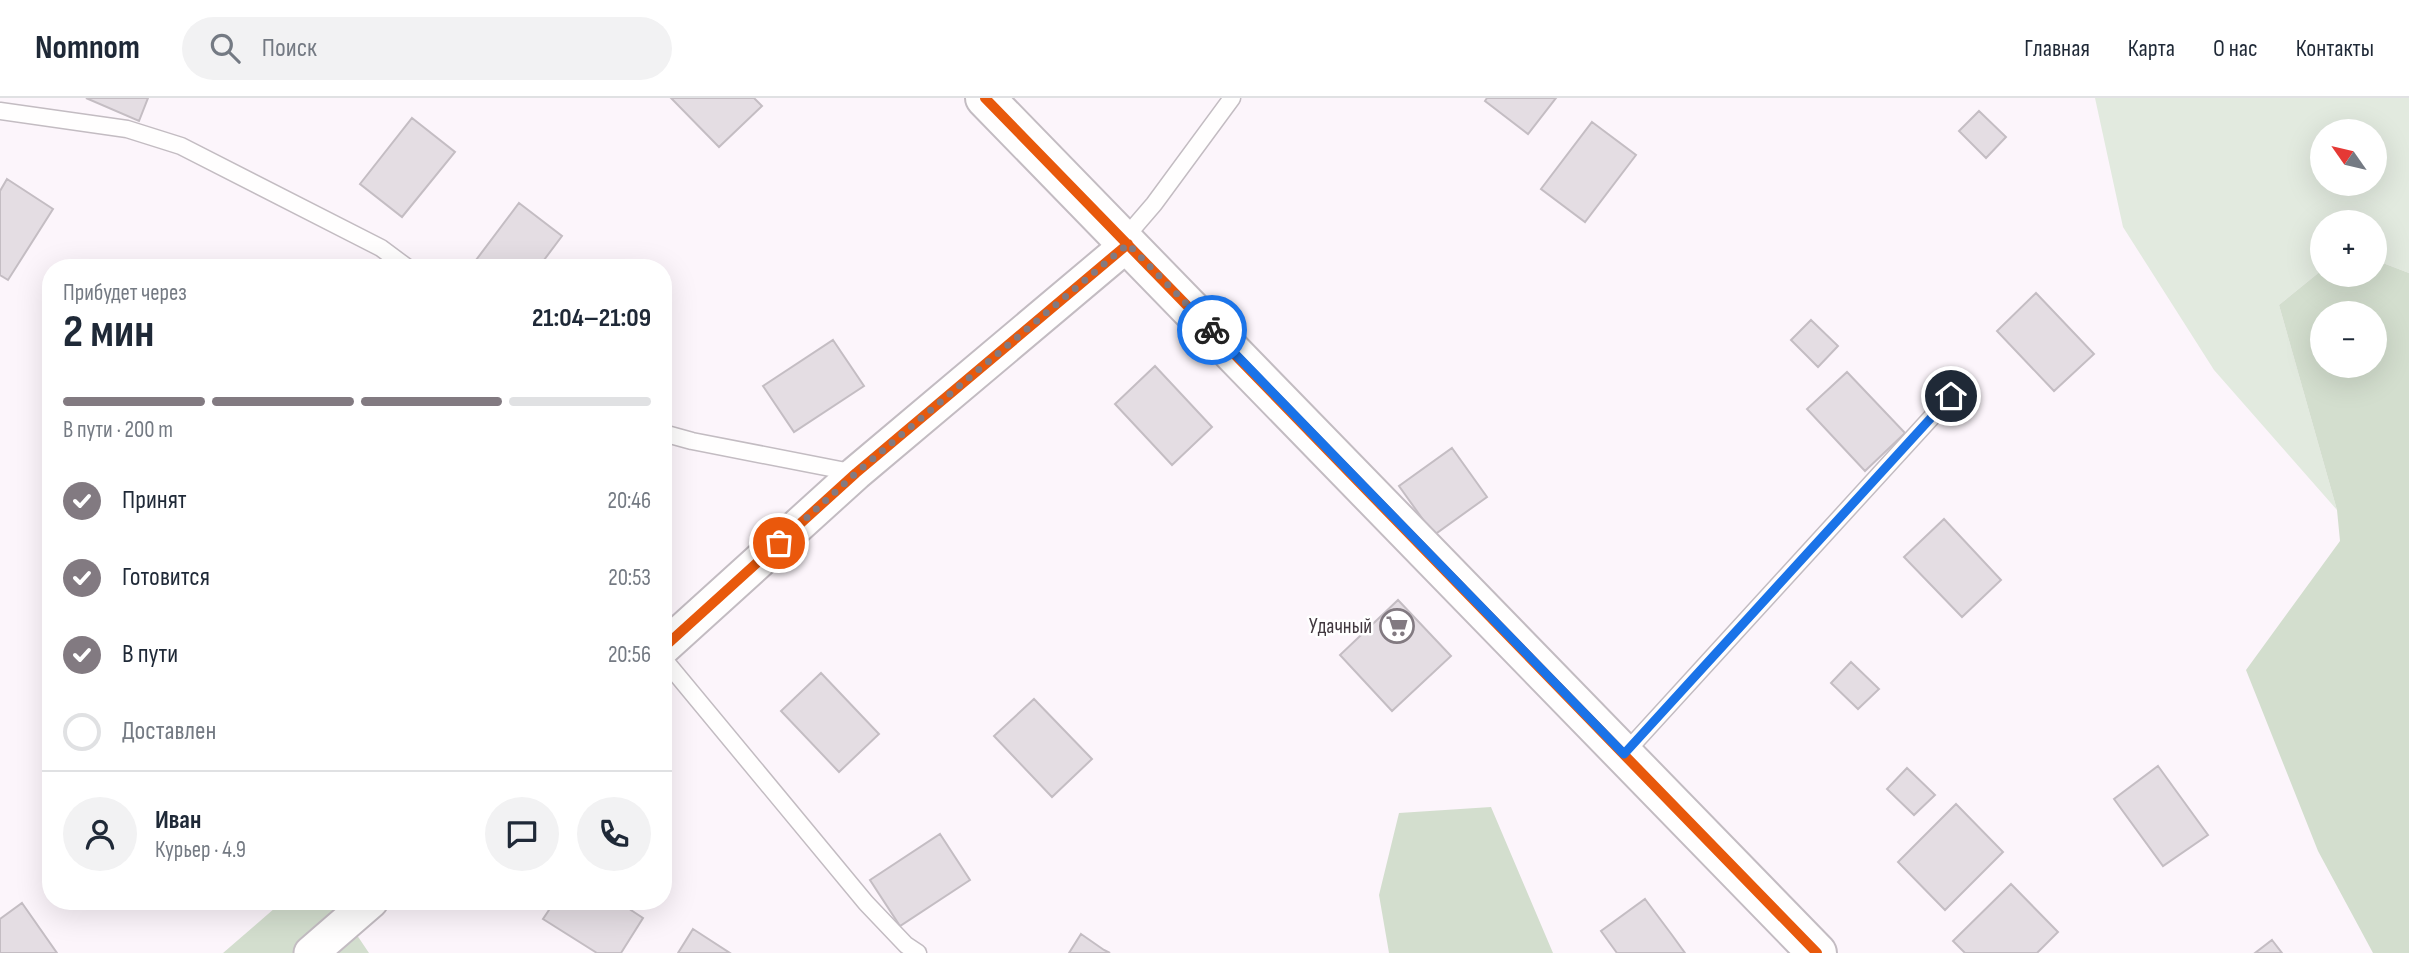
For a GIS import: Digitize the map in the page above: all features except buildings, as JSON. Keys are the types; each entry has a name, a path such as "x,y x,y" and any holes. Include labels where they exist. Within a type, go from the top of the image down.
{"street":[{"path":"985,98 1817,953"},
{"path":"672,640 856,473 1125,242"},
{"path":"311,953 361,910"}],"lane":[{"path":"1125,242 1232,98"},
{"path":"0,111 127,129 181,146 381,248 396,259"},
{"path":"1624,754 1951,396"},
{"path":"672,435 856,473"},
{"path":"672,669 866,903 906,945 918,953"}],"shaded area":[{"path":"2095,98 2409,98 2409,273 2387,265 2387,210 2310,210 2310,280 2279,305 2337,510 2214,370 2123,227"}],"green space":[{"path":"2387,265 2409,273 2409,953 2373,953 2318,851 2246,670 2340,541 2337,510 2279,305 2310,280 2310,287 2387,287"},
{"path":"1491,807 1553,953 1389,953 1379,895 1399,813"},
{"path":"273,910 340,910 369,953 223,953"}],"cycle path":[{"path":"985,98 1817,953"},
{"path":"672,640 856,473 1128,244"}],"way so far":[{"path":"779,543 856,473 1128,244 1212,330"}],"place":[{"name":"Удачный","path":"1397,626"}],"route":[{"path":"1212,330 1624,754 1951,396"}]}
